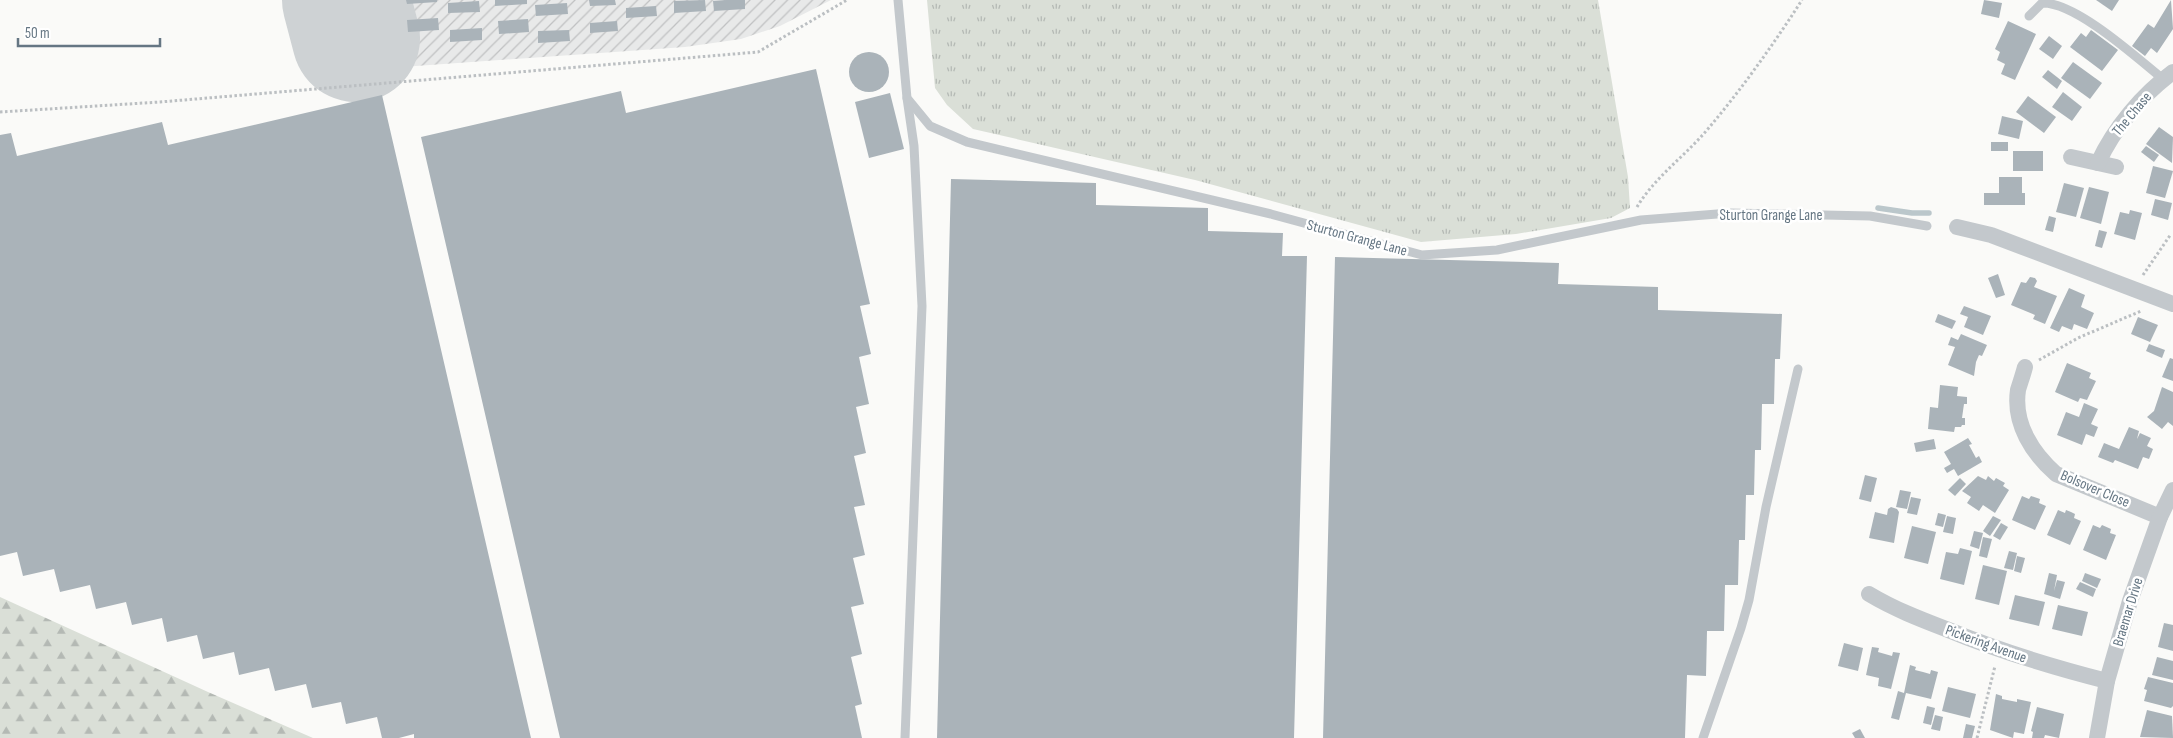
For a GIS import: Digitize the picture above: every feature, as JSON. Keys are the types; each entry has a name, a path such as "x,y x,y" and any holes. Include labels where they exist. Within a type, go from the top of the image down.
{"street":[{"name":"The Chase","path":"2098,163 2106,147 2136,107 2168,76"},
{"path":"2071,157 2116,167"},
{"path":"1957,227 1991,235 2169,303"},
{"name":"Bolsover Close","path":"2025,368 2018,391 2021,422 2034,451 2044,464 2056,474 2160,517"},
{"name":"Braemar Drive","path":"2097,738 2107,681 2130,601 2160,517 2173,490"},
{"name":"Pickering Avenue","path":"1869,594 1892,607 1999,651 2050,667 2107,681"}],"lane":[{"path":"898,0 907,98 914,146 922,306 905,738"},
{"path":"2029,16 2042,3 2063,8 2086,19 2168,76"},
{"name":"Sturton Grange Lane","path":"907,98 930,126 967,142 1271,214 1422,255 1497,250 1628,222 1730,213 1870,216 1927,226"},
{"path":"1703,738 1749,600 1766,507 1798,369"}],"path":[{"path":"0,112 227,97 758,52 847,0"},
{"path":"1628,222 1647,190 1706,131 1780,33 1802,0"},
{"path":"2132,290 2171,234"},
{"path":"2025,368 2078,338 2169,303"},
{"path":"1977,738 1999,651"}],"shaded area":[{"path":"388,0 831,0 780,26 741,39 685,47 402,67"}],"green space":[{"path":"927,0 1598,0 1628,177 1630,208 1611,218 1516,234 1421,242 1195,180 973,129 947,105 935,88"},
{"path":"0,597 208,692 313,738 0,738"}],"building":[{"path":"406,0 437,0 437,2 407,4"},
{"path":"495,0 527,0 527,4 495,6"},
{"path":"589,0 615,0 616,5 590,6"},
{"path":"705,0 706,11 674,13 674,1"},
{"path":"745,0 745,9 714,11 713,1"},
{"path":"1984,0 2002,3 1999,18 1981,14"},
{"path":"2096,0 2119,0 2112,11"},
{"path":"2171,0 2173,29 2157,53 2151,48 2145,56 2132,46 2148,24 2154,28"},
{"path":"479,1 480,12 448,13 448,3"},
{"path":"567,3 568,14 536,16 535,5"},
{"path":"656,6 657,16 626,18 626,8"},
{"path":"438,18 439,30 408,32 407,20"},
{"path":"528,19 529,32 499,34 498,21"},
{"path":"617,21 618,31 590,33 590,23"},
{"path":"2008,21 2036,34 2015,80 2001,74 2005,64 1997,60 2000,52 1995,49"},
{"path":"482,28 482,40 450,42 450,30"},
{"path":"569,30 570,41 538,43 538,31"},
{"path":"2091,30 2118,50 2102,71 2070,47 2081,33 2086,37"},
{"path":"2049,36 2062,46 2053,59 2039,49"},
{"path":"869,52 883,58 889,72 883,86 869,92 855,86 849,72 855,58"},
{"path":"2073,62 2102,83 2090,99 2061,78"},
{"path":"816,69 870,304 860,306 871,354 859,357 869,404 856,407 866,453 854,456 865,505 854,507 865,555 853,558 864,604 851,607 862,654 851,657 862,704 855,706 862,738 560,738 421,137 621,91 626,113"},
{"path":"2048,70 2062,81 2057,89 2042,77"},
{"path":"2063,92 2082,107 2072,121 2052,107"},
{"path":"890,93 904,149 869,158 855,102"},
{"path":"382,95 531,738 414,738 414,734 399,738 382,738 377,717 346,724 341,702 312,708 306,684 275,691 269,668 239,675 234,652 203,659 197,635 167,642 162,618 132,625 126,602 96,609 90,585 60,592 54,569 23,576 17,552 0,556 0,135 11,133 17,156 162,122 168,145"},
{"path":"2028,96 2056,117 2044,133 2016,112"},
{"path":"2002,116 2023,121 2019,139 1998,134"},
{"path":"2159,127 2173,137 2172,163 2146,144"},
{"path":"1991,142 2008,142 2008,151 1991,151"},
{"path":"2146,146 2159,155 2154,162 2141,152"},
{"path":"2013,151 2043,151 2043,171 2013,171"},
{"path":"2153,166 2173,171 2165,198 2146,193"},
{"path":"1999,177 2022,177 2022,193 2025,193 2025,205 1984,205 1984,193 1999,193"},
{"path":"951,179 1096,183 1096,205 1208,208 1208,231 1283,233 1282,256 1307,256 1294,738 937,738"},
{"path":"2064,183 2084,188 2076,217 2056,212"},
{"path":"2089,187 2109,192 2101,224 2080,218"},
{"path":"2155,199 2172,203 2168,220 2151,215"},
{"path":"2130,210 2142,213 2135,240 2114,234 2120,212 2129,214"},
{"path":"2049,216 2056,218 2053,232 2045,230"},
{"path":"2099,230 2107,232 2102,248 2095,246"},
{"path":"1335,257 1559,263 1558,284 1658,287 1658,310 1782,314 1780,359 1775,359 1774,404 1762,404 1761,450 1755,450 1754,495 1746,495 1745,540 1739,540 1738,585 1725,585 1724,631 1707,631 1706,676 1687,675 1685,738 1323,738"},
{"path":"1998,274 2005,295 1996,298 1988,278"},
{"path":"2030,277 2035,278 2037,281 2034,287 2057,296 2045,324 2033,319 2035,315 2011,305 2021,282 2026,283"},
{"path":"2069,288 2085,295 2081,307 2094,313 2087,329 2074,324 2072,330 2062,326 2059,332 2050,328"},
{"path":"1964,306 1991,316 1983,335 1964,327 1968,317 1960,314"},
{"path":"1938,314 1956,321 1952,329 1935,322"},
{"path":"2138,317 2158,325 2150,342 2131,334"},
{"path":"1961,334 1987,345 1982,356 1979,355 1976,362 1974,376 1948,365 1955,347 1948,345 1951,337 1958,340"},
{"path":"2149,344 2165,350 2162,358 2146,351"},
{"path":"2170,358 2173,359 2173,381 2162,377"},
{"path":"2067,363 2091,373 2089,378 2096,381 2087,400 2080,398 2078,402 2055,392"},
{"path":"1940,385 1958,387 1957,396 1967,397 1967,404 1964,404 1962,418 1965,418 1965,425 1955,427 1954,432 1928,429 1930,407 1938,408"},
{"path":"2162,387 2173,392 2173,426 2168,422 2162,429 2147,417 2154,411"},
{"path":"2084,403 2098,409 2091,424 2098,427 2094,437 2086,434 2082,445 2057,435 2066,412 2079,417"},
{"path":"2129,427 2139,431 2137,439 2140,433 2151,438 2147,446 2153,449 2149,459 2143,457 2138,469 2115,460 2113,463 2098,457 2104,443 2119,449"},
{"path":"1968,438 1972,444 1969,445 1976,458 1979,456 1982,462 1958,476 1954,469 1947,473 1944,468 1951,464 1944,452"},
{"path":"1934,439 1936,449 1916,452 1914,443"},
{"path":"1865,475 1877,478 1871,502 1859,499"},
{"path":"1978,476 1986,480 1988,476 1994,481 1996,478 2005,483 2003,486 2009,490 1995,513 1983,505 1979,511 1967,503 1971,497 1962,491"},
{"path":"1960,478 1966,484 1955,496 1948,490"},
{"path":"1900,490 1911,492 1907,509 1896,507"},
{"path":"2022,496 2029,499 2031,496 2040,499 2039,503 2046,506 2035,530 2012,520"},
{"path":"1911,497 1921,499 1917,515 1907,513"},
{"path":"1891,507 1899,512 1894,543 1869,538 1875,512 1887,515 1888,509"},
{"path":"2058,510 2065,513 2066,510 2071,512 2075,514 2074,518 2081,521 2070,545 2047,535"},
{"path":"1938,513 1946,515 1943,527 1935,525"},
{"path":"1947,516 1956,518 1953,534 1943,532"},
{"path":"1993,516 2001,520 1990,536 1983,531"},
{"path":"2001,523 2008,527 2000,540 1993,536"},
{"path":"2093,525 2100,528 2102,525 2111,529 2110,533 2116,535 2106,560 2083,550"},
{"path":"1912,526 1936,532 1928,564 1904,558"},
{"path":"1974,531 1983,533 1979,549 1970,546"},
{"path":"1983,537 1992,539 1987,558 1979,556"},
{"path":"1960,548 1972,551 1964,585 1940,579 1946,552 1958,554"},
{"path":"2009,551 2017,553 2013,570 2004,568"},
{"path":"2017,556 2025,558 2021,573 2014,571"},
{"path":"1983,565 2007,571 1999,605 1975,599"},
{"path":"2049,573 2057,575 2054,591 2057,580 2065,582 2060,599 2044,594"},
{"path":"2085,573 2101,579 2097,588 2082,581"},
{"path":"2080,582 2096,589 2093,597 2076,589"},
{"path":"2015,595 2045,602 2039,626 2009,619"},
{"path":"2058,605 2088,612 2082,636 2052,629"},
{"path":"2164,623 2173,625 2173,651 2158,647"},
{"path":"1844,643 1863,648 1858,671 1838,666"},
{"path":"1872,647 1879,648 1878,652 1892,656 1893,652 1900,653 1891,689 1878,686 1879,678 1866,675"},
{"path":"2157,657 2173,661 2173,680 2152,675"},
{"path":"1910,665 1916,667 1915,670 1930,674 1931,670 1938,672 1931,699 1906,693 1899,720 1891,718 1898,691 1904,693"},
{"path":"2148,677 2173,683 2173,706 2171,708 2144,701 2147,690 2144,689"},
{"path":"1948,687 1976,694 1970,718 1942,711"},
{"path":"1996,694 2002,696 2002,699 2017,702 2017,699 2031,702 2024,734 2014,732 2013,738 1990,730"},
{"path":"1927,706 1935,708 1931,725 1923,723"},
{"path":"2037,707 2064,714 2059,738 2045,735 2044,738 2032,738 2033,732 2031,731"},
{"path":"2147,710 2172,716 2173,738 2140,737"},
{"path":"1935,715 1943,717 1940,731 1931,729"},
{"path":"1966,724 1975,726 1972,738 1963,738"},
{"path":"1860,729 1865,738 1855,738 1852,733"}],"waterway":[{"path":"1878,208 1912,213 1929,213"}],"runway":[{"path":"346,0 356,38"}]}
